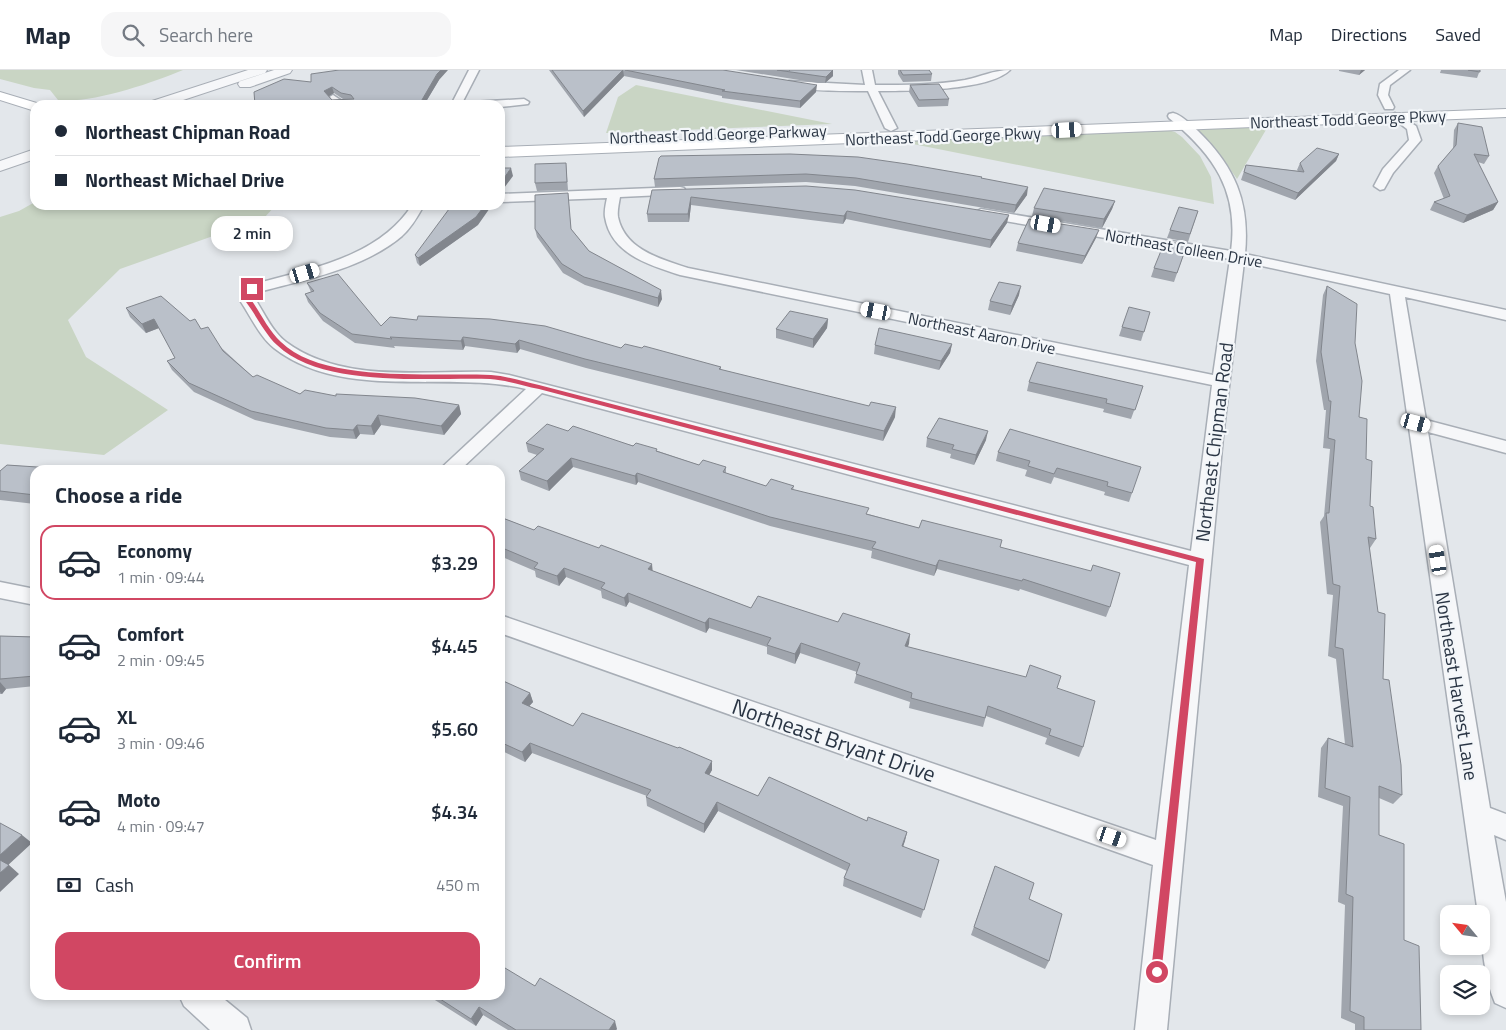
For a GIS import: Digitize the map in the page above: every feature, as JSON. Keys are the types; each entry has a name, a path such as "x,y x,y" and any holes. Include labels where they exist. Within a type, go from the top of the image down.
{"main road":[{"path":"0,96 30,105"},
{"path":"1392,112 1506,104"},
{"name":"Northeast Todd George Pkwy","path":"505,152 1392,112 1506,113"},
{"name":"Northeast Todd George Parkway","path":"505,142 892,128 1179,121"}],"street":[{"path":"169,100 262,70"},
{"path":"197,100 286,70"},
{"path":"459,100 474,70"},
{"path":"867,70 871,88 892,128"},
{"path":"776,82 832,88 966,84 997,76 1005,70"},
{"path":"1380,186 1387,172 1415,140 1412,128 1392,112 1383,96 1385,84 1404,70"},
{"path":"505,103 524,102"},
{"name":"Northeast Chipman Road","path":"1152,1030 1168,857 1221,382 1237,256 1239,213 1233,188 1224,169 1179,121"},
{"path":"0,155 30,146"},
{"path":"0,166 30,156"},
{"path":"505,198 689,191"},
{"name":"Northeast Aaron Drive","path":"614,194 611,216 621,240 647,259 684,272 1221,382"},
{"path":"415,210 410,219 397,233 377,247 331,265 252,289 249,302 278,343 298,357 326,367 370,376 493,377 539,387 1201,561"},
{"name":"Northeast Colleen Drive","path":"963,210 1237,256 1506,315"},
{"name":"Northeast Harvest Lane","path":"1397,292 1477,816 1506,992"},
{"path":"454,465 539,387"},
{"path":"1416,423 1506,447"},
{"path":"0,590 30,596"},
{"name":"Northeast Bryant Drive","path":"505,626 1168,857"},
{"path":"1477,816 1506,828"},
{"path":"201,1000 235,1030"}],"green space":[{"path":"0,70 183,70 155,81 104,96 87,99 58,100 50,90 0,79"},
{"path":"636,85 832,124 606,133 618,97"},
{"path":"1270,123 1237,179 1221,156 1197,129"},
{"path":"1164,129 1175,132 1182,137 1200,156 1211,177 1214,204 888,139"},
{"path":"30,205 30,210 271,210 264,218 120,269 68,320 86,357 168,410 104,455 0,444 0,217 19,211"}],"building":[{"path":"339,70 441,70 422,100 332,100 255,100 254,92 284,79 311,82 311,74","holes":["332,87 341,93 351,95 354,99 332,100 324,91"]},
{"path":"552,70 623,70 583,111"},
{"path":"625,70 723,70 817,85 800,101 722,91 725,90"},
{"path":"777,70 790,70 833,70 826,77"},
{"path":"900,70 929,70 932,74 903,75"},
{"path":"939,84 949,99 919,100 910,85"},
{"path":"1458,123 1482,127 1489,156 1474,154 1498,202 1467,215 1434,202 1450,196 1438,166 1456,145"},
{"path":"1317,148 1339,154 1298,193 1244,172 1246,165 1304,172 1300,163"},
{"path":"790,154 858,157 982,177 1028,187 1016,205 856,178 806,174 654,179 661,156"},
{"path":"566,163 567,182 535,183 535,164"},
{"path":"505,168 511,168 505,177"},
{"path":"806,186 855,190 1009,215 991,240 847,211 844,216 691,197 688,214 647,214 652,190"},
{"path":"1044,188 1115,201 1104,219 1034,208"},
{"path":"568,193 571,229 589,251 661,290 658,298 584,277 562,264 535,229 535,195"},
{"path":"1179,207 1198,211 1190,234 1170,230"},
{"path":"448,210 481,210 476,217 418,258 415,255"},
{"path":"1029,219 1099,230 1085,256 1018,243"},
{"path":"1165,241 1187,245 1177,273 1154,268"},
{"path":"338,274 381,326 390,317 417,320 418,316 490,319 545,326 621,348 625,344 642,348 644,346 721,367 719,369 869,406 871,402 896,407 884,431 585,359 519,340 515,344 463,337 461,341 390,337 392,339 352,334 320,313 305,294 314,291 307,283"},
{"path":"999,282 1021,286 1012,306 990,301"},
{"path":"1327,286 1357,304 1355,343 1362,381 1359,417 1367,419 1366,459 1372,461 1370,506 1373,507 1376,539 1368,537 1378,612 1385,614 1383,679 1389,680 1401,765 1402,795 1379,786 1379,835 1404,844 1404,940 1419,946 1421,1030 1364,1030 1364,1017 1350,1011 1353,897 1346,894 1350,797 1325,788 1328,738 1353,747 1343,649 1335,647 1340,586 1333,584 1326,513 1329,513 1335,440 1328,438 1331,401 1329,401 1321,352"},
{"path":"161,296 190,321 195,319 201,329 208,327 223,351 253,377 257,375 300,394 305,390 336,396 336,394 415,398 459,405 441,426 378,415 371,426 357,425 353,430 326,428 251,411 189,383 167,361 175,358 154,319 142,324 126,308"},
{"path":"1129,307 1150,312 1144,332 1122,327"},
{"path":"790,311 828,319 813,339 776,329"},
{"path":"879,328 952,344 941,361 875,345"},
{"path":"1037,362 1143,386 1135,410 1106,403 1107,399 1029,382"},
{"path":"939,418 988,431 976,455 952,449 954,445 927,438"},
{"path":"547,424 568,431 573,426 633,446 636,443 657,449 656,451 699,465 703,460 726,467 723,472 766,486 771,479 794,486 791,489 869,508 866,514 919,528 922,520 1002,540 1000,547 1091,571 1093,565 1120,573 1110,607 1023,579 1022,581 939,560 936,566 872,548 876,542 770,517 637,473 635,476 571,458 547,481 519,471 544,449 526,443"},
{"path":"1010,429 1141,467 1132,493 1107,486 1108,482 1057,468 1054,474 1028,466 1030,461 998,452"},
{"path":"7,465 30,467 30,494 0,491 0,471"},
{"path":"505,519 534,530 538,526 599,548 601,545 652,564 648,569 751,608 758,596 838,622 843,613 910,634 905,646 1026,677 1030,665 1061,676 1057,688 1095,701 1083,747 1049,735 1051,729 988,706 985,718 911,698 912,693 856,674 860,663 801,643 795,654 767,645 771,638 709,618 705,623 628,593 624,598 601,588 605,583 564,568 557,576 534,568 538,563 505,549"},
{"path":"0,636 30,637 30,676 0,679"},
{"path":"505,682 530,693 522,703 573,726 582,713 679,747 712,761 705,773 758,796 769,777 867,821 868,817 907,832 902,846 939,860 924,910 844,878 850,864 717,802 704,824 646,797 651,790 530,743 522,752 505,744"},
{"path":"0,823 22,835 0,855"},
{"path":"0,860 9,865 0,873"},
{"path":"995,866 1034,883 1029,899 1062,914 1049,961 974,927"},
{"path":"505,968 535,986 540,978 615,1021 609,1030 516,1030 479,1007 471,1019 442,1000 505,1000"}],"route":[{"path":"252,289 249,302 278,343 298,357 326,367 370,376 493,377 539,387 1201,561 1157,972"}]}
